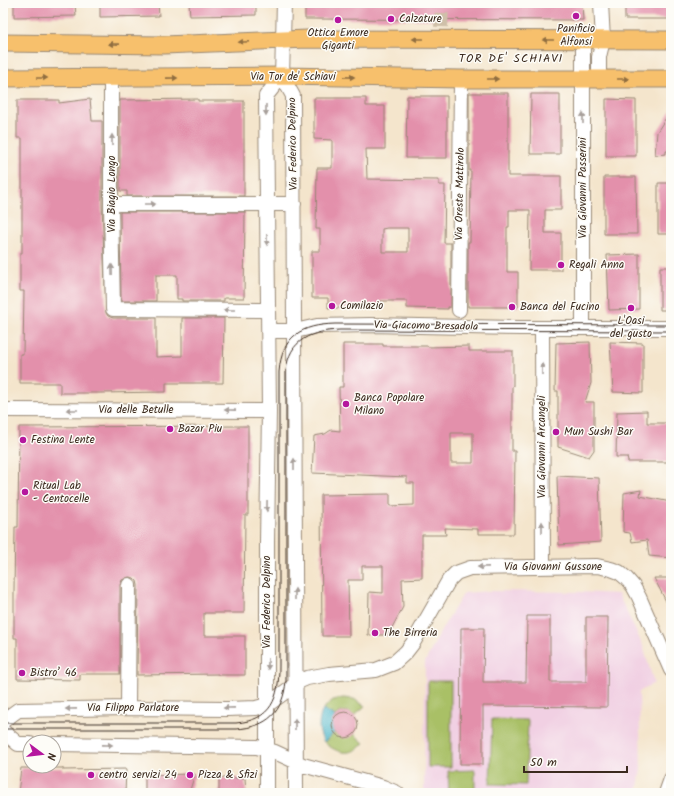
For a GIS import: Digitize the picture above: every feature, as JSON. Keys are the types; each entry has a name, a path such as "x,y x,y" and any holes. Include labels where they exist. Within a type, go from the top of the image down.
{"main road":[{"path":"3,43 164,45 307,39 671,40"},
{"name":"Via Tor de' Schiavi","path":"3,78 282,76 461,79 671,79"}],"street":[{"path":"282,76 284,3"},
{"path":"591,79 603,40 601,3"},
{"path":"584,40 591,79"},
{"name":"Via Federico Delpino","path":"267,793 269,331 266,204 266,96 282,76 294,96 295,685"},
{"name":"Via Biagio Longo","path":"112,78 111,204 113,309 268,310"},
{"name":"Via Oreste Mattirolo","path":"459,310 461,79"},
{"name":"Via Giovanni Passerini","path":"583,328 582,297 591,79"},
{"path":"111,204 266,204"},
{"name":"Via Federico Delpino","path":"266,204 294,204"},
{"name":"Via Giacomo Bresadola","path":"269,331 295,331 317,326 583,328"},
{"name":"Via Giovanni Arcangeli","path":"538,328 543,566"},
{"path":"583,328 671,328"},
{"name":"Via delle Betulle","path":"3,410 269,411"},
{"name":"Via Giovanni Gussone","path":"268,705 307,678 376,670 394,663 406,652 426,621 449,580 461,570 475,568 543,566 604,567 619,572 633,586 639,597 671,670"},
{"path":"128,708 129,585"},
{"path":"295,685 296,793"},
{"name":"Via Filippo Parlatore","path":"3,721 18,710 256,708 268,705"},
{"path":"3,731 18,744 22,744"},
{"path":"62,744 247,746 268,749 296,763 383,787 397,793"},
{"path":"666,793 671,779"}],"shaded area":[{"path":"490,591 618,594 643,646 654,683 639,692 641,770 637,793 426,793 424,789 425,662 443,627 464,593"}],"green space":[{"path":"428,681 451,681 451,767 428,767"},
{"path":"343,698 354,699 365,706 354,716 344,712 335,716 323,709 333,700"},
{"path":"492,719 528,720 526,785 490,784"},
{"path":"334,733 344,737 349,737 354,734 364,743 355,750 349,752 339,751 324,742"},
{"path":"475,770 475,793 449,793 448,771"}],"water":[{"path":"323,709 335,716 332,724 334,733 324,742 319,730 320,718"}],"building":[{"path":"14,3 75,3 76,16 14,17"},
{"path":"100,3 158,3 159,16 100,17"},
{"path":"189,3 256,3 256,15 190,16"},
{"path":"305,3 582,3 583,20 305,19"},
{"path":"625,3 671,3 671,19 625,19"},
{"path":"469,93 508,93 508,176 561,176 561,210 545,210 545,233 561,233 561,270 529,270 530,210 509,210 509,227 507,227 507,272 518,272 518,307 468,307 468,242 470,242 471,171 469,171"},
{"path":"531,94 560,94 560,154 530,154"},
{"path":"407,96 447,96 447,158 406,158"},
{"path":"314,98 366,98 366,106 385,106 385,149 366,149 367,179 439,180 439,185 445,185 444,243 451,243 451,307 448,307 448,309 407,308 407,301 381,301 381,308 328,308 328,298 312,298 312,251 320,251 320,229 316,229 317,168 332,168 332,140 314,139","holes":["408,228 408,252 382,252 382,229"]},
{"path":"90,99 92,121 102,121 102,204 106,313 108,316 113,318 156,318 156,357 182,356 182,318 224,318 223,383 166,383 166,392 60,393 60,383 20,383 20,354 23,354 24,291 20,291 20,253 22,253 22,138 17,138 17,100 59,100 59,103"},
{"path":"198,99 198,101 244,101 244,196 127,196 127,191 120,191 120,100"},
{"path":"606,99 636,100 636,156 606,156"},
{"path":"671,110 671,151 666,151 666,154 655,155 657,132"},
{"path":"604,177 636,177 637,234 604,234"},
{"path":"658,183 671,183 671,234 658,234"},
{"path":"120,212 245,212 244,298 224,298 224,301 182,301 182,299 177,299 177,275 156,275 156,301 121,301"},
{"path":"639,254 639,309 609,310 607,255"},
{"path":"660,267 671,267 671,310 660,310"},
{"path":"590,342 591,383 585,402 594,402 594,450 589,457 558,447 558,391 555,391 556,343"},
{"path":"610,342 643,343 643,393 613,392"},
{"path":"343,344 383,344 383,346 428,347 469,346 469,351 513,351 512,451 515,451 514,534 478,534 478,529 445,528 446,535 422,535 422,578 402,579 403,607 388,635 368,635 369,592 383,593 383,566 362,566 362,580 348,580 349,636 322,636 321,495 390,494 390,506 414,505 414,483 407,483 407,477 312,473 314,436 325,434 331,430 340,431 339,387 343,387","holes":["451,433 473,433 473,463 451,463"]},
{"path":"647,411 647,423 671,423 671,462 628,462 627,457 616,457 617,412"},
{"path":"248,426 248,515 245,515 244,613 204,613 204,636 245,636 245,675 137,675 138,585 134,578 129,577 122,580 120,585 120,674 80,674 80,680 17,679 17,638 14,638 14,590 15,527 18,527 19,427"},
{"path":"557,476 599,478 601,542 559,545"},
{"path":"641,490 640,496 671,502 671,558 649,556 647,540 632,542 630,533 623,532 624,493"},
{"path":"654,578 671,578 671,611"},
{"path":"527,616 550,616 550,682 586,682 586,617 608,617 607,707 483,706 483,764 460,764 461,628 484,628 483,682 526,682"},
{"path":"345,712 354,716 358,725 354,734 345,738 336,734 332,725 336,716"},
{"path":"21,768 22,774 62,774 62,768 63,770 126,769 125,793 18,793"},
{"path":"195,774 189,793 145,793 145,775"},
{"path":"219,778 245,778 246,793 219,793"}],"tunnel":[{"path":"441,27 442,3"}],"tram line":[{"path":"3,723 236,723 248,721 258,717 271,705 275,697 279,678 279,372 284,349 289,341 303,330 312,327 335,324 671,325"},
{"path":"3,729 236,729 257,725 272,716 281,701 286,681 286,371 288,360 292,351 297,344 304,339 320,332 340,330 671,331"}],"place":[{"name":"Panificio Alfonsi","path":"576,16"},
{"name":"Calzature","path":"391,19"},
{"name":"Ottica Emore Giganti","path":"338,20"},
{"name":"Regali Anna","path":"561,265"},
{"name":"Comilazio","path":"332,306"},
{"name":"Banca del Fucino","path":"512,307"},
{"name":"L'Oasi del gusto","path":"631,308"},
{"name":"Banca Popolare Milano","path":"346,404"},
{"name":"Bazar Piu","path":"170,429"},
{"name":"Mun Sushi Bar","path":"556,432"},
{"name":"Festina Lente","path":"23,440"},
{"name":"Ritual Lab - Centocelle","path":"25,492"},
{"name":"The Birreria","path":"375,633"},
{"name":"Bistro’ 46","path":"22,673"},
{"name":"centro servizi 24","path":"91,775"},
{"name":"Pizza & Sfizi","path":"190,775"}],"district":[{"name":"TOR DE' SCHIAVI","path":"511,58"}]}
